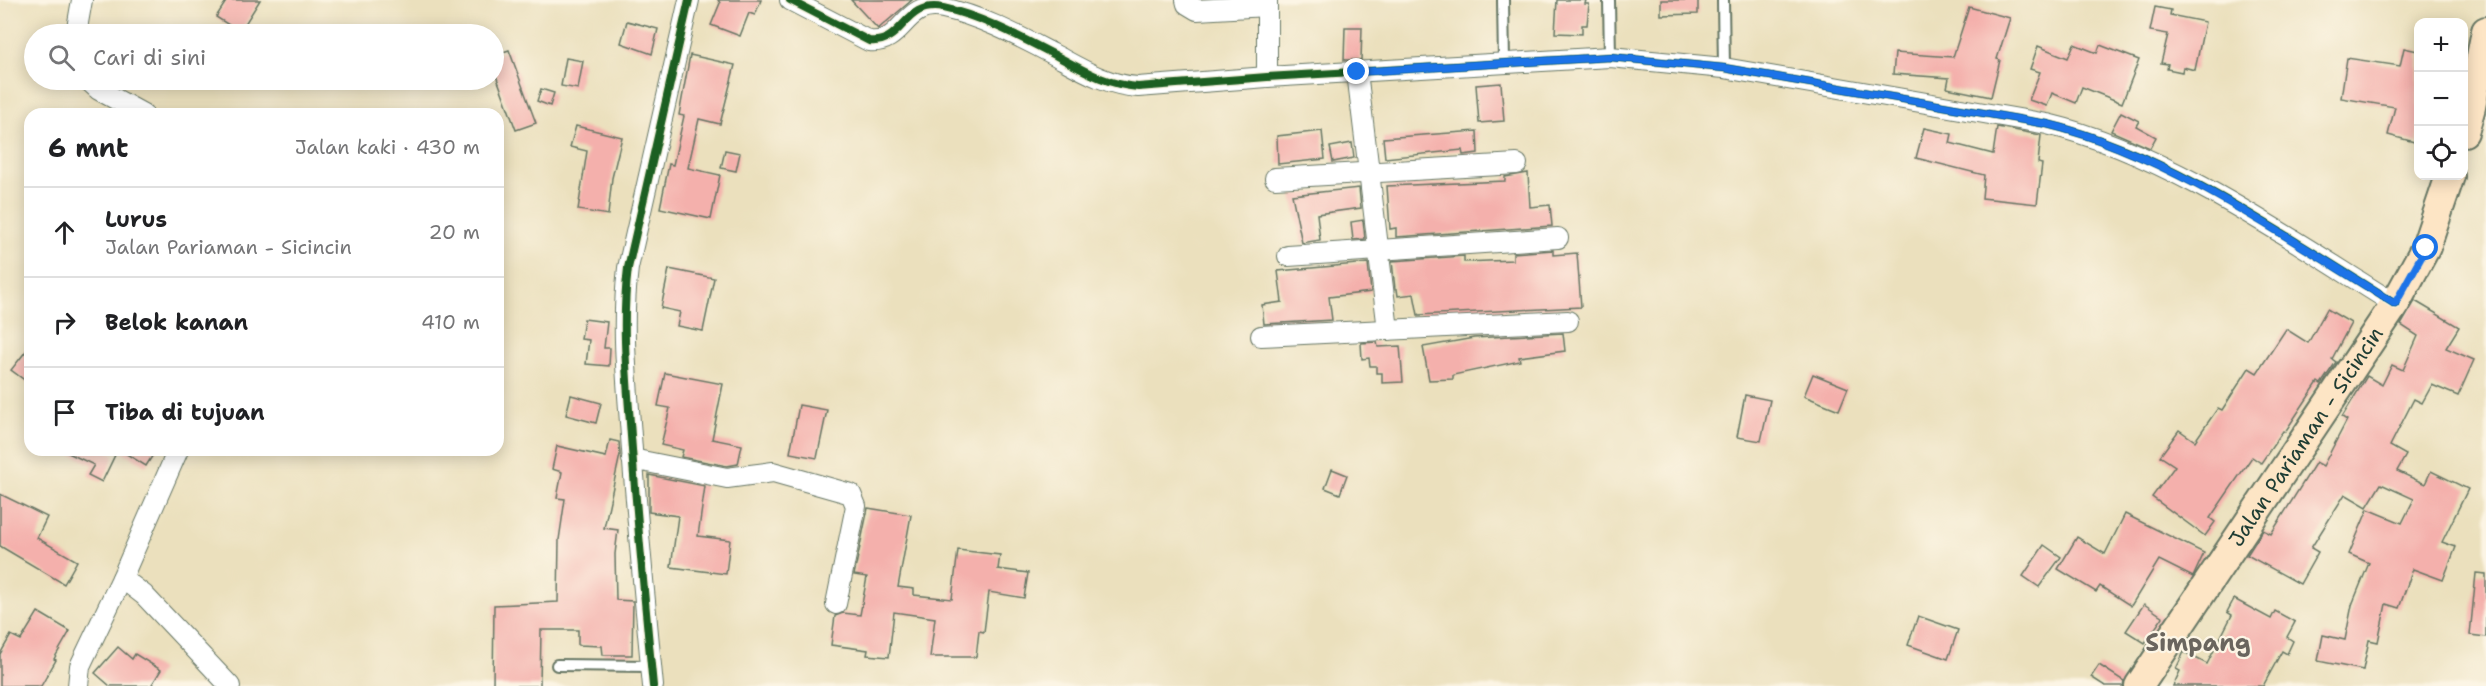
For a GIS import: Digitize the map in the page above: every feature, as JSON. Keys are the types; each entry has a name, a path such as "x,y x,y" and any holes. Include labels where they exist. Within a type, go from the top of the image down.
{"main road":[{"path":"2474,116 2486,31"},
{"name":"Jalan Pariaman - Sicincin","path":"2139,686 2395,304 2426,248 2449,180"}],"street":[{"path":"78,24 82,0"},
{"path":"652,676 632,459 624,337 624,301 628,268 689,0"},
{"path":"790,0 870,41 880,42 890,38 913,13 921,8 945,8 1003,30 1118,86 1138,87 1610,57 1724,68 2047,124 2091,136 2210,193 2395,304"},
{"path":"1186,0 1187,4 1197,10 1267,3 1267,77"},
{"path":"1357,72 1388,330"},
{"path":"99,90 132,108"},
{"path":"1275,178 1517,164"},
{"path":"1288,256 1558,238"},
{"path":"1261,336 1568,321"},
{"path":"78,686 80,666 134,587 176,456"},
{"path":"632,459 727,478 773,472 851,494 856,506 836,604"},
{"path":"134,587 230,686"}],"lane":[{"path":"1503,0 1504,63"},
{"path":"1609,0 1610,57"},
{"path":"1724,0 1724,68"},
{"path":"557,665 652,676"}],"building":[{"path":"227,0 260,0 245,24 227,24 216,17"},
{"path":"718,0 761,0 755,15 749,13 740,36 711,25 720,3"},
{"path":"851,0 912,0 878,29"},
{"path":"1557,0 1586,0 1585,4 1589,4 1587,25 1582,25 1582,34 1555,33"},
{"path":"1661,0 1698,0 1698,14 1661,15"},
{"path":"1969,7 2010,18 1997,59 2000,60 1991,97 1947,88 1949,78 1893,74 1895,53 1953,57"},
{"path":"2155,7 2171,10 2170,15 2205,22 2195,70 2183,67 2182,72 2167,69 2168,64 2161,63 2168,34 2150,31"},
{"path":"627,21 658,29 652,54 621,43"},
{"path":"1345,27 1362,27 1361,60 1344,60"},
{"path":"2074,44 2097,53 2100,45 2139,60 2122,103 2082,87 2076,103 2052,93 2047,106 2029,100 2040,72 2030,69 2038,46 2068,58"},
{"path":"2404,48 2414,50 2414,142 2388,135 2395,107 2341,98 2347,58 2400,66"},
{"path":"509,50 536,123 516,130 501,90 504,90 504,52"},
{"path":"690,55 735,65 720,124 699,119 688,168 720,175 711,219 660,208 669,164 673,165 684,116 679,115"},
{"path":"566,58 583,61 578,89 561,86"},
{"path":"1501,83 1504,121 1479,123 1476,85"},
{"path":"541,89 554,93 550,106 537,101"},
{"path":"2121,112 2139,121 2136,126 2156,137 2150,148 2111,131"},
{"path":"576,126 622,137 612,178 608,215 578,210 587,151 570,147"},
{"path":"1997,127 2041,135 2038,163 2042,164 2037,204 1982,198 1984,175 1916,158 1924,128 1952,134 1950,143 1993,154"},
{"path":"1322,131 1325,159 1278,164 1277,136"},
{"path":"1477,131 1478,153 1463,155 1462,150 1385,158 1383,138"},
{"path":"1352,143 1354,158 1333,162 1330,147"},
{"path":"725,150 740,153 736,171 721,168"},
{"path":"1528,173 1530,207 1550,205 1552,226 1396,237 1396,228 1390,229 1387,186 1505,181 1505,177"},
{"path":"1359,188 1361,208 1317,214 1320,240 1302,243 1292,195"},
{"path":"1363,220 1365,239 1353,240 1351,222"},
{"path":"1553,250 1553,255 1577,253 1581,307 1418,315 1414,294 1398,296 1397,289 1395,289 1392,261 1464,256 1464,262 1513,260 1513,253"},
{"path":"1368,263 1371,292 1329,297 1332,320 1264,324 1262,305 1282,302 1278,271"},
{"path":"669,269 714,278 703,331 677,326 680,312 661,308"},
{"path":"2415,301 2459,327 2446,348 2474,360 2458,396 2432,385 2422,403 2414,399 2390,446 2406,455 2397,471 2425,484 2431,471 2468,489 2442,542 2456,547 2443,580 2413,569 2399,608 2386,604 2378,642 2369,640 2363,670 2318,661 2323,635 2345,640 2352,605 2369,563 2349,554 2368,509 2402,523 2414,499 2381,484 2367,507 2345,494 2311,548 2318,552 2300,584 2247,555 2263,530 2271,534 2316,462 2323,466 2347,420 2342,417 2367,376 2382,385 2392,365 2403,370 2418,336 2401,325"},
{"path":"2327,309 2351,323 2332,359 2336,362 2321,384 2318,382 2261,463 2252,457 2210,518 2215,522 2205,536 2152,497 2175,466 2160,456 2179,430 2195,441 2218,408 2222,410 2249,368 2257,373 2286,329 2308,343"},
{"path":"584,319 607,322 604,348 610,348 609,366 586,364 589,340 581,339"},
{"path":"1563,333 1565,351 1519,357 1520,361 1453,375 1453,379 1429,380 1423,347 1474,338"},
{"path":"1377,342 1378,347 1400,346 1403,382 1382,383 1382,373 1376,373 1376,366 1370,366 1369,358 1362,359 1361,343"},
{"path":"24,354 24,380 11,370"},
{"path":"665,373 723,384 712,439 742,445 738,464 727,466 681,457 683,450 661,445 670,408 658,406"},
{"path":"1813,374 1848,388 1839,410 1804,396"},
{"path":"571,395 601,403 596,423 566,415"},
{"path":"1745,395 1770,400 1761,441 1737,437"},
{"path":"799,405 827,410 817,458 790,453"},
{"path":"610,440 619,442 620,455 604,528 618,530 615,554 616,600 633,601 632,655 603,655 602,646 578,645 578,630 541,630 540,686 493,686 494,605 558,602 559,540 565,499 557,498 562,472 552,469 557,446 606,457"},
{"path":"75,456 115,456 102,482 88,475 94,465"},
{"path":"130,456 152,456 146,466"},
{"path":"1332,469 1347,475 1340,494 1325,488"},
{"path":"649,475 705,486 698,536 730,540 726,574 671,567 678,516 649,512"},
{"path":"0,494 47,517 37,538 77,561 64,584 0,546"},
{"path":"868,508 911,515 898,587 914,589 914,595 952,599 958,550 1000,555 998,569 1028,573 1024,598 989,592 984,632 979,631 976,657 930,657 935,618 894,612 889,657 867,655 868,650 831,645 835,616 843,613 860,615 867,577 854,575"},
{"path":"2125,514 2204,553 2193,577 2159,560 2131,606 2100,586 2096,592 2058,569 2077,537 2105,554"},
{"path":"2044,545 2061,557 2039,587 2023,576"},
{"path":"2476,573 2486,574 2486,637 2470,635"},
{"path":"2234,599 2271,619 2275,611 2295,622 2287,637 2293,641 2287,654 2282,651 2263,686 2173,686 2180,671 2176,669 2184,652 2207,664 2232,615 2227,612"},
{"path":"2144,604 2163,617 2145,643 2126,631"},
{"path":"38,612 70,631 54,659 56,660 41,686 0,686 0,654 11,635 21,640"},
{"path":"1918,616 1958,630 1948,659 1908,645"},
{"path":"118,647 132,659 135,654 161,670 151,686 110,686 95,673"},
{"path":"2099,665 2124,681 2123,686 2105,686 2091,677"}],"cycle path":[{"path":"653,686 638,530 625,352 626,289 628,268 689,0"},
{"path":"790,0 869,41 881,40 890,36 919,10 930,7 943,8 972,16 1040,47 1084,71 1126,86 1610,57 1724,68 2047,124 2092,137 2182,176 2271,226 2395,304"}],"district":[{"name":"Simpang","path":"2198,643"}],"route":[{"path":"1357,72 1610,57 1724,68 2047,124 2099,139 2210,193 2282,234 2395,304 2426,248"}]}
